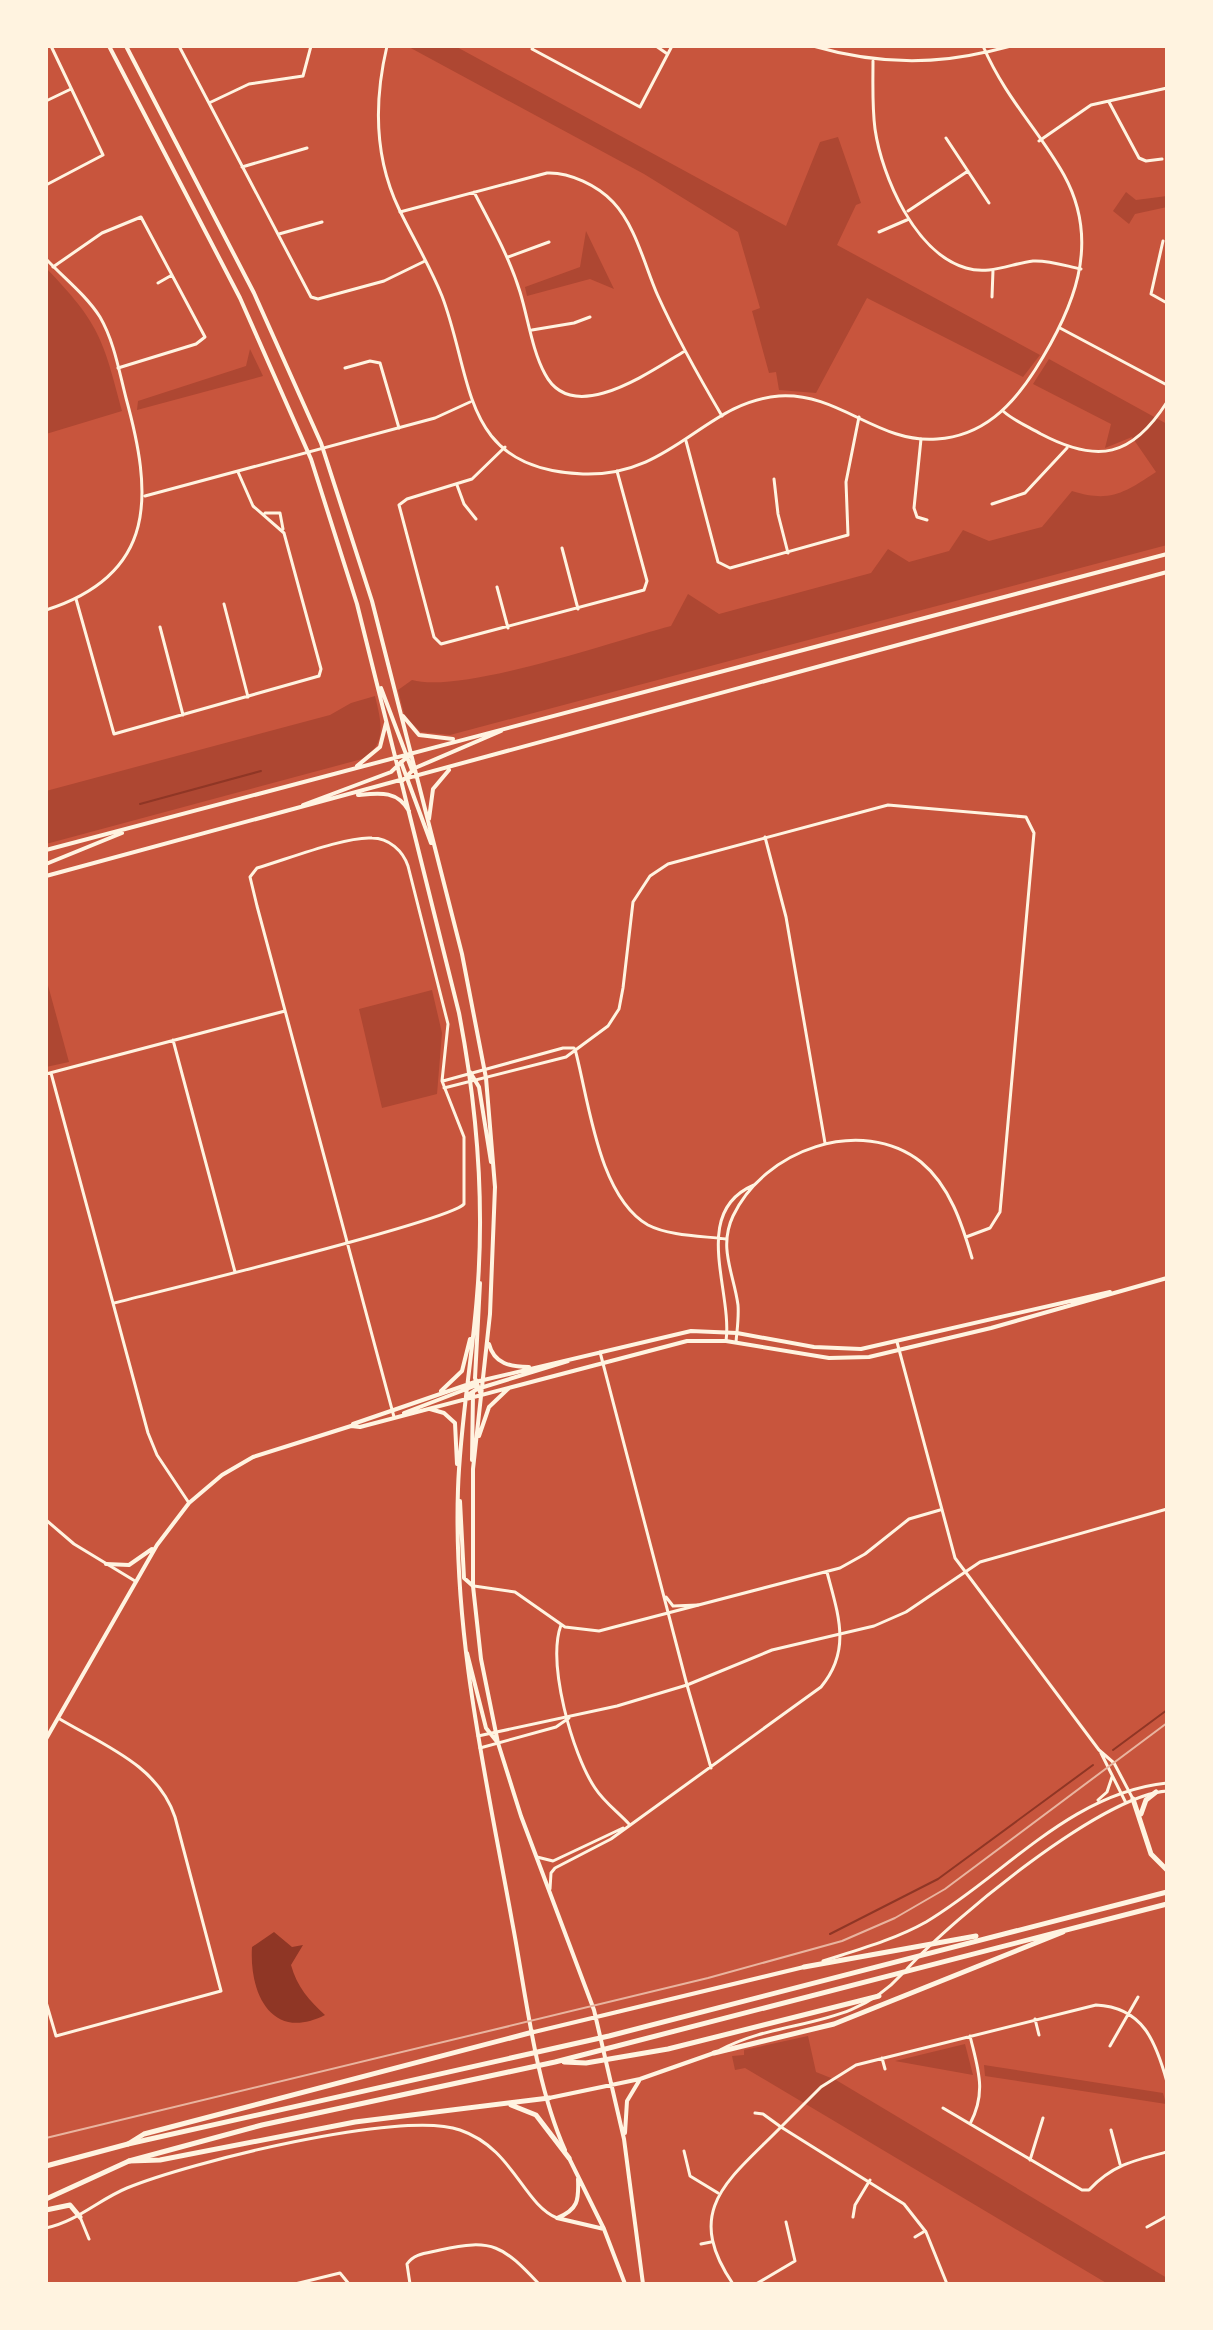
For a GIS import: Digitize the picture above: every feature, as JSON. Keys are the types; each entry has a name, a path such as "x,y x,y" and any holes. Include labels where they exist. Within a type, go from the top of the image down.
{"highway":[{"path":"1141,1819 1143,1804 1156,1792"},
{"path":"1133,1799 1154,1860 1167,1870"},
{"path":"46,2166 128,2144 609,2036 1167,1892"},
{"path":"46,2199 129,2161 262,2125 555,2062 1167,1904"},
{"path":"714,2053 834,2024 1078,1926"},
{"path":"804,1967 1004,1932"},
{"path":"555,2062 586,2063 668,2049 879,1996"},
{"path":"128,2144 144,2134 533,2032"},
{"path":"129,2161 160,2160 397,2115 549,2098"},
{"path":"506,2104 536,2115 569,2158"},
{"path":"46,2210 70,2205 80,2217"}],"main road":[{"path":"109,46 240,298 308,453 346,565 397,757"},
{"path":"46,1739 157,1545 189,1503 222,1475 253,1457 351,1426 412,1412 474,1390 482,1381 494,1266 494,1175 479,1079 470,1072 413,818 401,713 360,561 323,449 254,293 126,46"},
{"path":"287,811 459,740 1167,554"},
{"path":"409,774 417,777 1167,572"},
{"path":"371,660 441,872"},
{"path":"401,713 419,735 459,740"},
{"path":"354,769 380,747 387,720"},
{"path":"46,876 339,797 409,774 522,723"},
{"path":"46,850 397,757 405,760"},
{"path":"429,825 429,804 436,782 447,771 464,764"},
{"path":"409,774 417,777"},
{"path":"417,777 476,1014 483,1069 479,1079 481,1305 470,1444 473,1469"},
{"path":"339,797 384,793 400,798 413,818"},
{"path":"46,864 143,826"},
{"path":"479,1079 494,1175"},
{"path":"416,1401 445,1389 462,1371 469,1347 479,1273"},
{"path":"474,1451 492,1402 507,1389 687,1341 726,1341 842,1359 899,1351 1167,1278"},
{"path":"482,1381 691,1331 737,1333 833,1349 897,1342 1081,1296 1119,1291"},
{"path":"488,1338 491,1353 499,1361 513,1367 536,1368"},
{"path":"397,1416 474,1390 556,1368 571,1359"},
{"path":"351,1426 416,1401 534,1380"},
{"path":"474,1390 473,1586 481,1659 498,1743 534,1855 588,1991 609,2067 624,2139 643,2284"},
{"path":"458,1483 474,1390"},
{"path":"412,1412 437,1410 453,1420 458,1437 462,1633 531,2023 549,2098 569,2158 604,2229 625,2284"},
{"path":"458,1491 463,1519 464,1578 473,1586"},
{"path":"106,1564 129,1565 157,1545"},
{"path":"462,1633 488,1734 498,1743"},
{"path":"533,2032 804,1967"},
{"path":"549,2098 640,2079 714,2053"},
{"path":"624,2139 627,2101 640,2079"},
{"path":"557,2218 572,2211 578,2203 578,2177"},
{"path":"557,2218 604,2229"}],"street":[{"path":"46,185 103,155 51,46"},
{"path":"179,46 313,298 384,281 425,261"},
{"path":"209,103 249,84 304,74 311,46"},
{"path":"387,46 379,90 378,127 384,168 400,212 446,308 470,402 488,430 505,447 529,462 560,471 617,471 659,458 722,416 751,402 795,396 833,404 887,433 921,439 967,432 1003,411 1020,393 1060,328 1076,292 1081,269 1082,233 1074,198 1063,174 1002,86 983,46"},
{"path":"656,46 668,53"},
{"path":"533,47 640,107 672,46"},
{"path":"813,46 873,61 934,61 1011,46"},
{"path":"873,61 877,138 909,219 926,244 966,268 993,270 1042,261 1081,269"},
{"path":"1039,141 1078,111 1108,100 1167,88"},
{"path":"46,101 71,89"},
{"path":"1108,100 1139,158 1146,161 1162,159"},
{"path":"946,138 989,203"},
{"path":"242,167 307,148"},
{"path":"906,212 968,171"},
{"path":"400,212 543,174 566,175 603,194 619,209 685,351 722,416"},
{"path":"474,192 508,257 543,372 553,385 569,394 611,392 685,351"},
{"path":"53,267 102,233 141,217 203,333 204,341 118,368"},
{"path":"879,232 909,219"},
{"path":"277,234 322,222"},
{"path":"1163,241 1151,294 1167,303"},
{"path":"508,257 549,242"},
{"path":"46,259 91,304 102,320 118,368 143,466 145,496 134,539 112,571 76,599 46,610"},
{"path":"992,297 993,270"},
{"path":"158,283 172,275"},
{"path":"531,330 565,325 590,317"},
{"path":"1060,328 1167,385"},
{"path":"345,368 370,361 380,363 399,428"},
{"path":"145,496 435,418 470,402"},
{"path":"1003,411 1068,447 1101,452 1129,444 1149,428 1167,402"},
{"path":"686,441 723,567 788,553 848,535 846,482 859,417"},
{"path":"921,439 914,508 917,517 927,520"},
{"path":"505,447 480,475 400,504 434,637 439,644 508,628 646,588 647,581 617,471"},
{"path":"992,504 1025,493 1068,447"},
{"path":"238,472 247,497 284,533"},
{"path":"774,479 788,553"},
{"path":"457,485 464,504 476,519"},
{"path":"76,599 114,734 319,676 321,669 280,513 261,513"},
{"path":"562,548 578,609"},
{"path":"497,587 508,628"},
{"path":"224,604 249,698"},
{"path":"160,627 183,715"},
{"path":"46,743 47,752"},
{"path":"444,1088 566,1057 574,1048 599,1035 619,1009 629,920 636,896 650,876 685,857 888,805 1026,817 1034,826 1000,1212 990,1228 966,1237"},
{"path":"764,836 786,917 825,1143"},
{"path":"114,1303 347,1242 462,1208 465,1197 464,1137 442,1081 449,1033 443,1001 406,859 385,841 364,838 257,868 250,875 285,1011 347,1242 392,1408 397,1416"},
{"path":"189,1503 157,1455 148,1433 49,1074 285,1011"},
{"path":"173,1040 235,1272"},
{"path":"442,1081 563,1048 574,1048"},
{"path":"574,1048 609,1179 622,1202 651,1227 726,1239"},
{"path":"726,1341 728,1309 718,1238 727,1208 739,1194 796,1155 825,1143 876,1143 920,1162 947,1193 972,1258"},
{"path":"736,1343 738,1305 726,1258 726,1239 739,1206 758,1183"},
{"path":"897,1342 950,1545 963,1572 1099,1750 1126,1803"},
{"path":"600,1352 711,1768"},
{"path":"478,1736 554,1718 569,1718 687,1685 771,1650 874,1626 906,1612 963,1572 991,1557 1167,1509"},
{"path":"473,1586 497,1587 523,1595 561,1625 599,1631 827,1572 858,1559 909,1519 940,1510"},
{"path":"46,1520 74,1544 136,1582"},
{"path":"550,1895 553,1870 600,1847 821,1687 839,1659 842,1634 827,1572"},
{"path":"660,1581 672,1605 698,1605"},
{"path":"561,1625 555,1661 569,1718 592,1784 629,1824"},
{"path":"46,2002 56,2036 221,1991 165,1791 146,1771 58,1718"},
{"path":"480,1748 556,1727 569,1718"},
{"path":"1099,1750 1114,1763 1133,1799"},
{"path":"804,1967 869,1947 923,1923 1052,1830 1095,1803 1107,1792 1112,1777"},
{"path":"1095,1803 1129,1790 1167,1783"},
{"path":"714,2053 736,2043 849,2013 879,1996 944,1932 1012,1876 1133,1799 1167,1791"},
{"path":"534,1855 544,1861 553,1861 623,1828"},
{"path":"1110,2046 1138,1997"},
{"path":"733,2284 718,2261 711,2242 710,2219 718,2193 833,2078 856,2065 1096,2005 1128,2013 1151,2034 1167,2082"},
{"path":"1035,2018 1039,2035"},
{"path":"969,2035 982,2088 979,2106 970,2124"},
{"path":"882,2058 885,2069"},
{"path":"943,2108 1085,2191 1120,2164 1167,2152"},
{"path":"755,2113 763,2114 900,2200 925,2231 947,2284"},
{"path":"1030,2160 1043,2118"},
{"path":"46,2228 80,2217 125,2189 168,2175 326,2137 417,2123 457,2128 489,2145 509,2163 541,2206 557,2218"},
{"path":"1111,2130 1120,2164"},
{"path":"684,2151 690,2176 718,2193"},
{"path":"853,2217 855,2205 870,2180"},
{"path":"1147,2227 1167,2216"},
{"path":"80,2217 89,2239"},
{"path":"756,2284 795,2261 786,2222"},
{"path":"915,2237 925,2231"},
{"path":"701,2244 711,2242"},
{"path":"410,2284 408,2261 417,2255 483,2243 506,2252 539,2284"},
{"path":"295,2284 345,2275 349,2284"}],"shaded area":[{"path":"407,46 455,46 786,226 820,142 838,137 861,203 856,205 837,245 1040,355 1023,377 867,298 816,393 779,390 776,372 769,373 752,311 760,308 738,232 644,174"},
{"path":"1126,192 1136,200 1167,196 1167,207 1135,214 1129,224 1113,211"},
{"path":"586,231 614,289 590,279 527,296 525,287 580,267"},
{"path":"46,268 78,303 97,333 122,411 46,434"},
{"path":"250,349 263,376 137,410 138,401 246,366"},
{"path":"1049,359 1167,424 1167,545 450,735 421,732 405,717 398,690 412,680 466,680 501,673 671,626 688,594 719,614 871,573 888,549 909,562 949,551 963,530 989,541 1042,527 1072,491 1097,496 1116,494 1156,472 1132,437 1105,448 1111,424 1033,384"},
{"path":"375,696 380,723 379,739 362,759 46,844 46,791 330,715 351,703"},
{"path":"46,978 69,1062 46,1067"},
{"path":"432,990 442,1033 437,1094 382,1108 359,1009"},
{"path":"274,1932 292,1947 303,1945 291,1965 304,1993 325,2015 307,2022 291,2022 278,2018 260,1996 252,1965 252,1947"},
{"path":"808,2036 816,2072 836,2080 1167,2278 1167,2284 1108,2284 745,2068 735,2070 732,2056 744,2055 744,2050"},
{"path":"965,2044 973,2075 895,2061"},
{"path":"984,2065 1163,2093 1166,2104 985,2076"}],"waterway":[{"path":"140,804 261,771"},
{"path":"1113,1750 1167,1710"},
{"path":"830,1934 938,1879 1093,1765"}],"railway":[{"path":"46,2138 708,1978 842,1941 895,1918 945,1889 1167,1723"}]}
